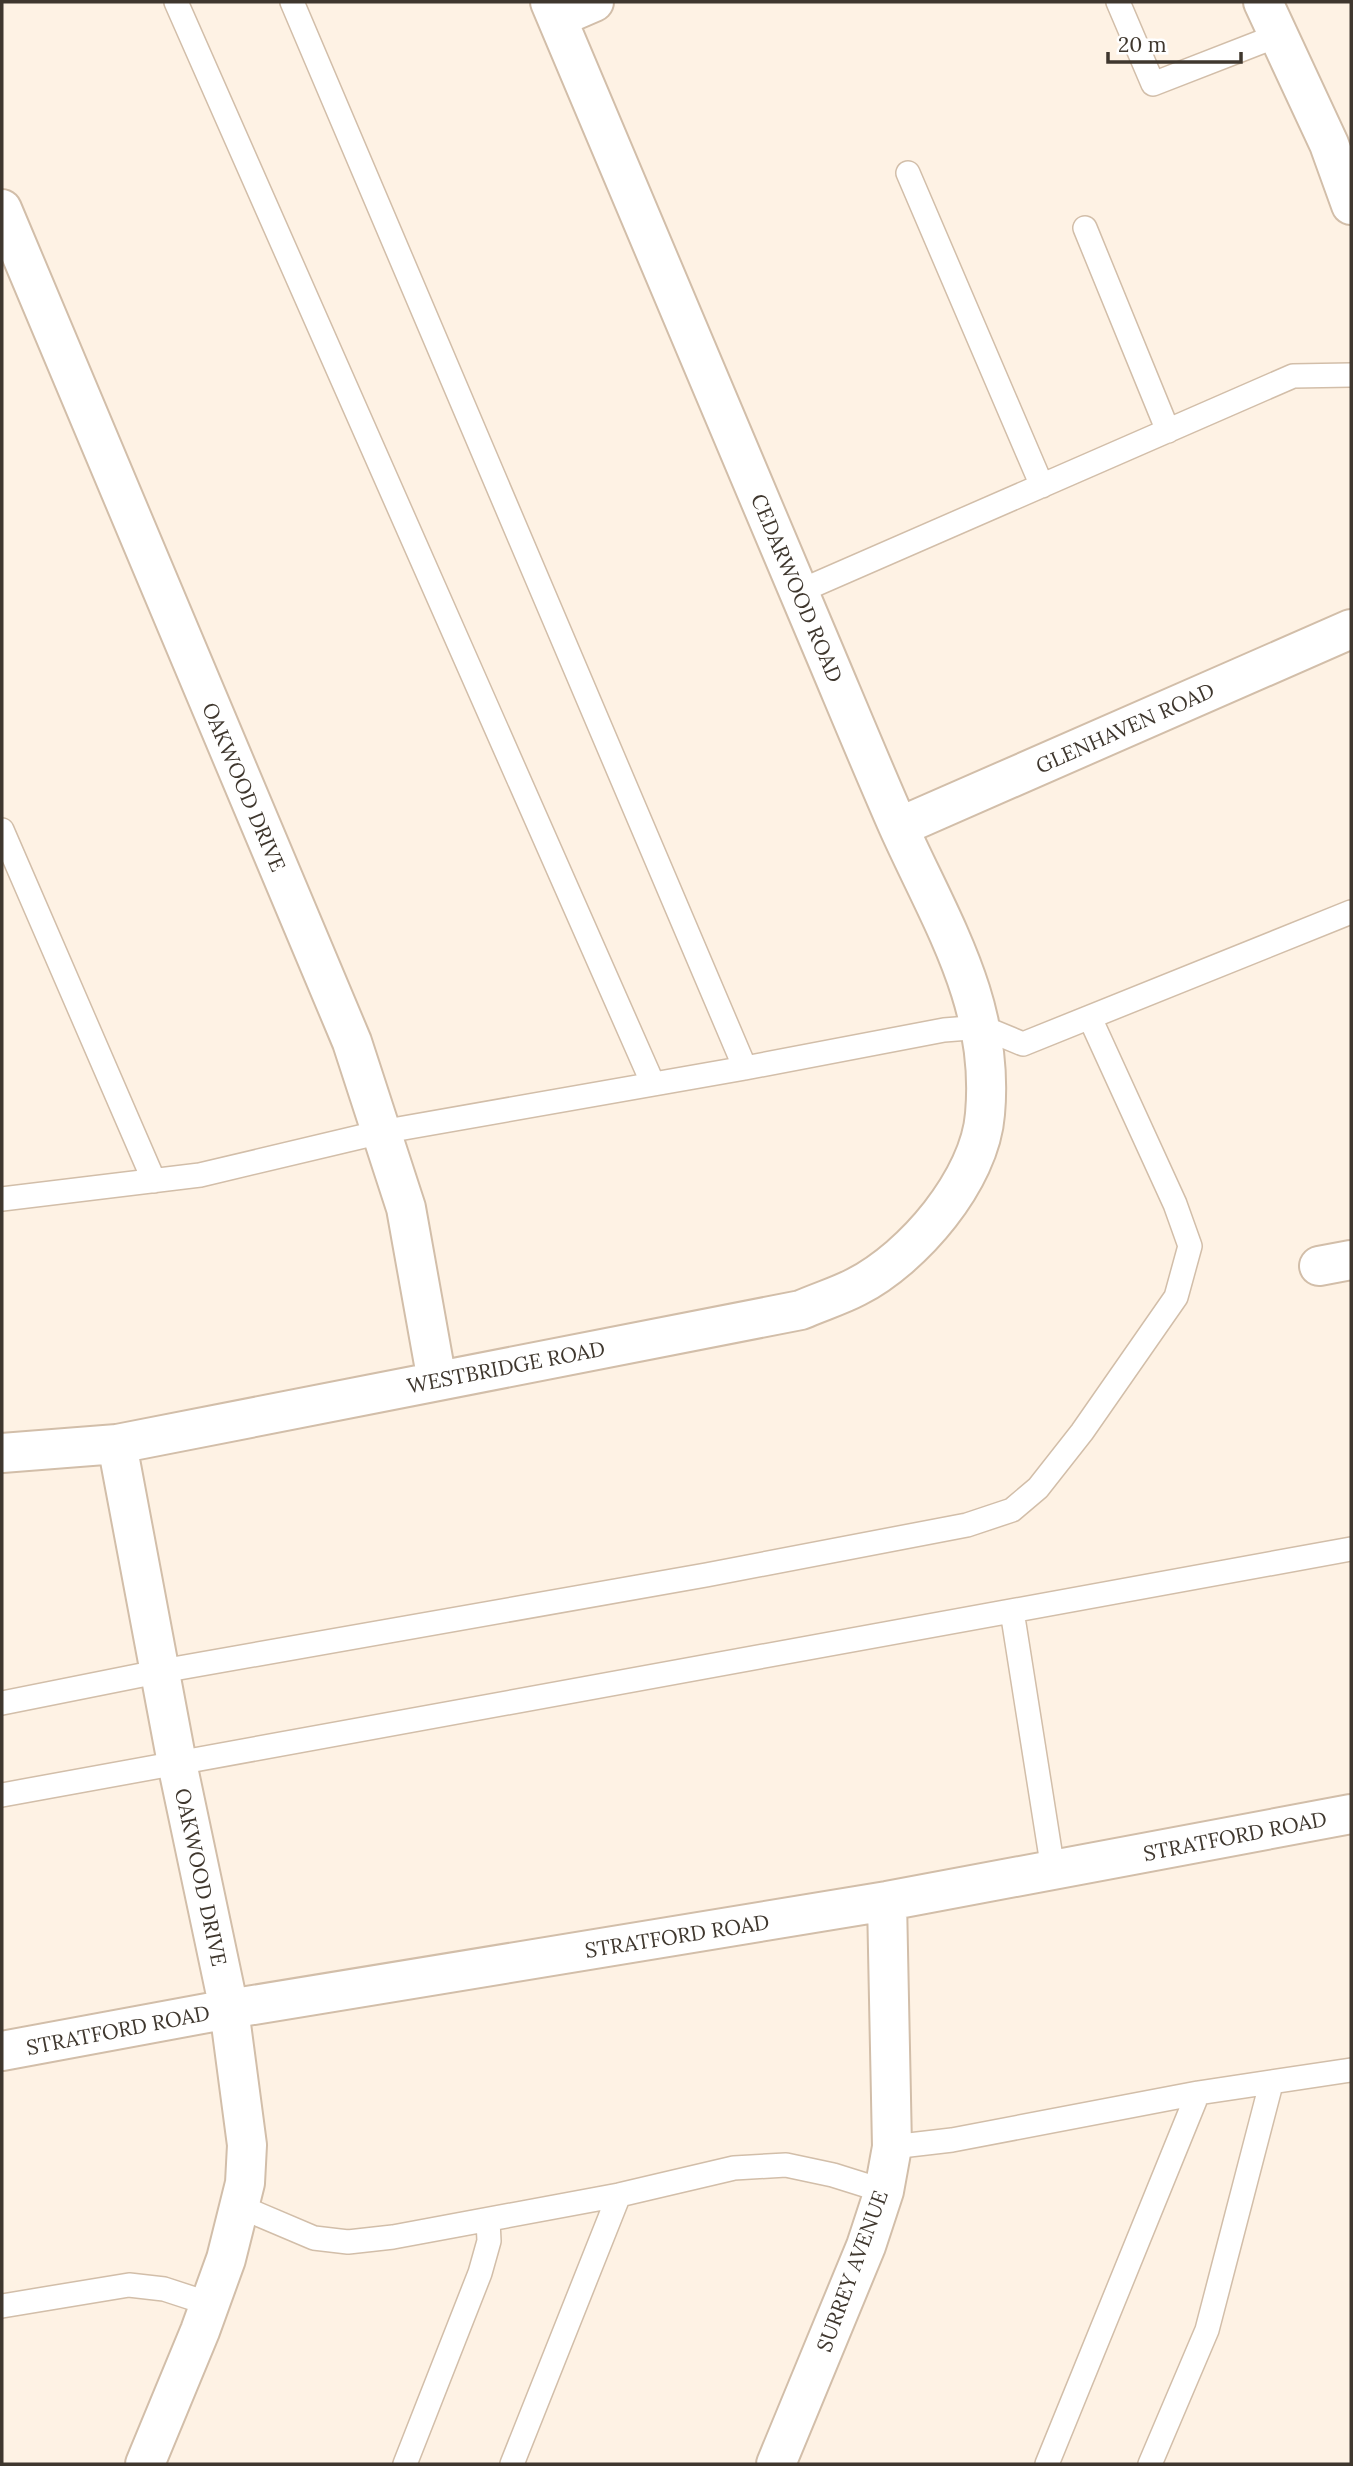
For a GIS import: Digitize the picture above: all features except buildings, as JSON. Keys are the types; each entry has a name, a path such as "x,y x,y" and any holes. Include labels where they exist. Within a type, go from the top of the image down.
{"street":[{"path":"553,10 594,2"},
{"name":"CEDARWOOD ROAD","path":"553,10 798,592 899,827 966,971 982,1027 987,1077 985,1118 978,1146 961,1181"},
{"path":"1271,18 1340,139 1351,205"},
{"name":"OAKWOOD DRIVE","path":"2,209 352,1042 406,1208 437,1381"},
{"name":"GLENHAVEN ROAD","path":"899,827 1351,629"},
{"name":"WESTBRIDGE ROAD","path":"2,1453 117,1444 801,1310 857,1287 901,1257 939,1215 961,1181"},
{"name":"OAKWOOD DRIVE","path":"117,1444 162,1671 177,1763 229,2009 247,2145 241,2207 210,2304 145,2464"},
{"name":"STRATFORD ROAD","path":"2,2051 229,2009 887,1901 1351,1814"},
{"name":"SURREY AVENUE","path":"776,2464 866,2246 884,2191 892,2147 887,1901"}],"lane":[{"path":"176,2 653,1084"},
{"path":"292,2 746,1068"},
{"path":"1118,2 1153,84 1271,18"},
{"path":"908,173 1042,486"},
{"path":"1085,228 1168,431"},
{"path":"798,592 1293,376 1351,375"},
{"path":"2,830 154,1181"},
{"path":"2,1199 200,1175 381,1132 944,1030 982,1027 1023,1044 1351,912"},
{"path":"2,1703 162,1671 706,1575 967,1525 1012,1510 1038,1488 1083,1432 1176,1297 1190,1246 1175,1204 1090,1018"},
{"path":"2,1795 1351,1549"},
{"path":"1012,1611 1053,1870"},
{"path":"892,2147 952,2140 1198,2093 1351,2070"},
{"path":"1150,2464 1207,2330 1271,2084"},
{"path":"1047,2464 1198,2093"},
{"path":"241,2207 314,2238 348,2242 488,2220 619,2195 734,2168 786,2165 834,2175 884,2191"},
{"path":"512,2464 619,2195"},
{"path":"405,2464 480,2273 489,2241 488,2220"},
{"path":"2,2306 128,2285 164,2289 210,2304"}]}
